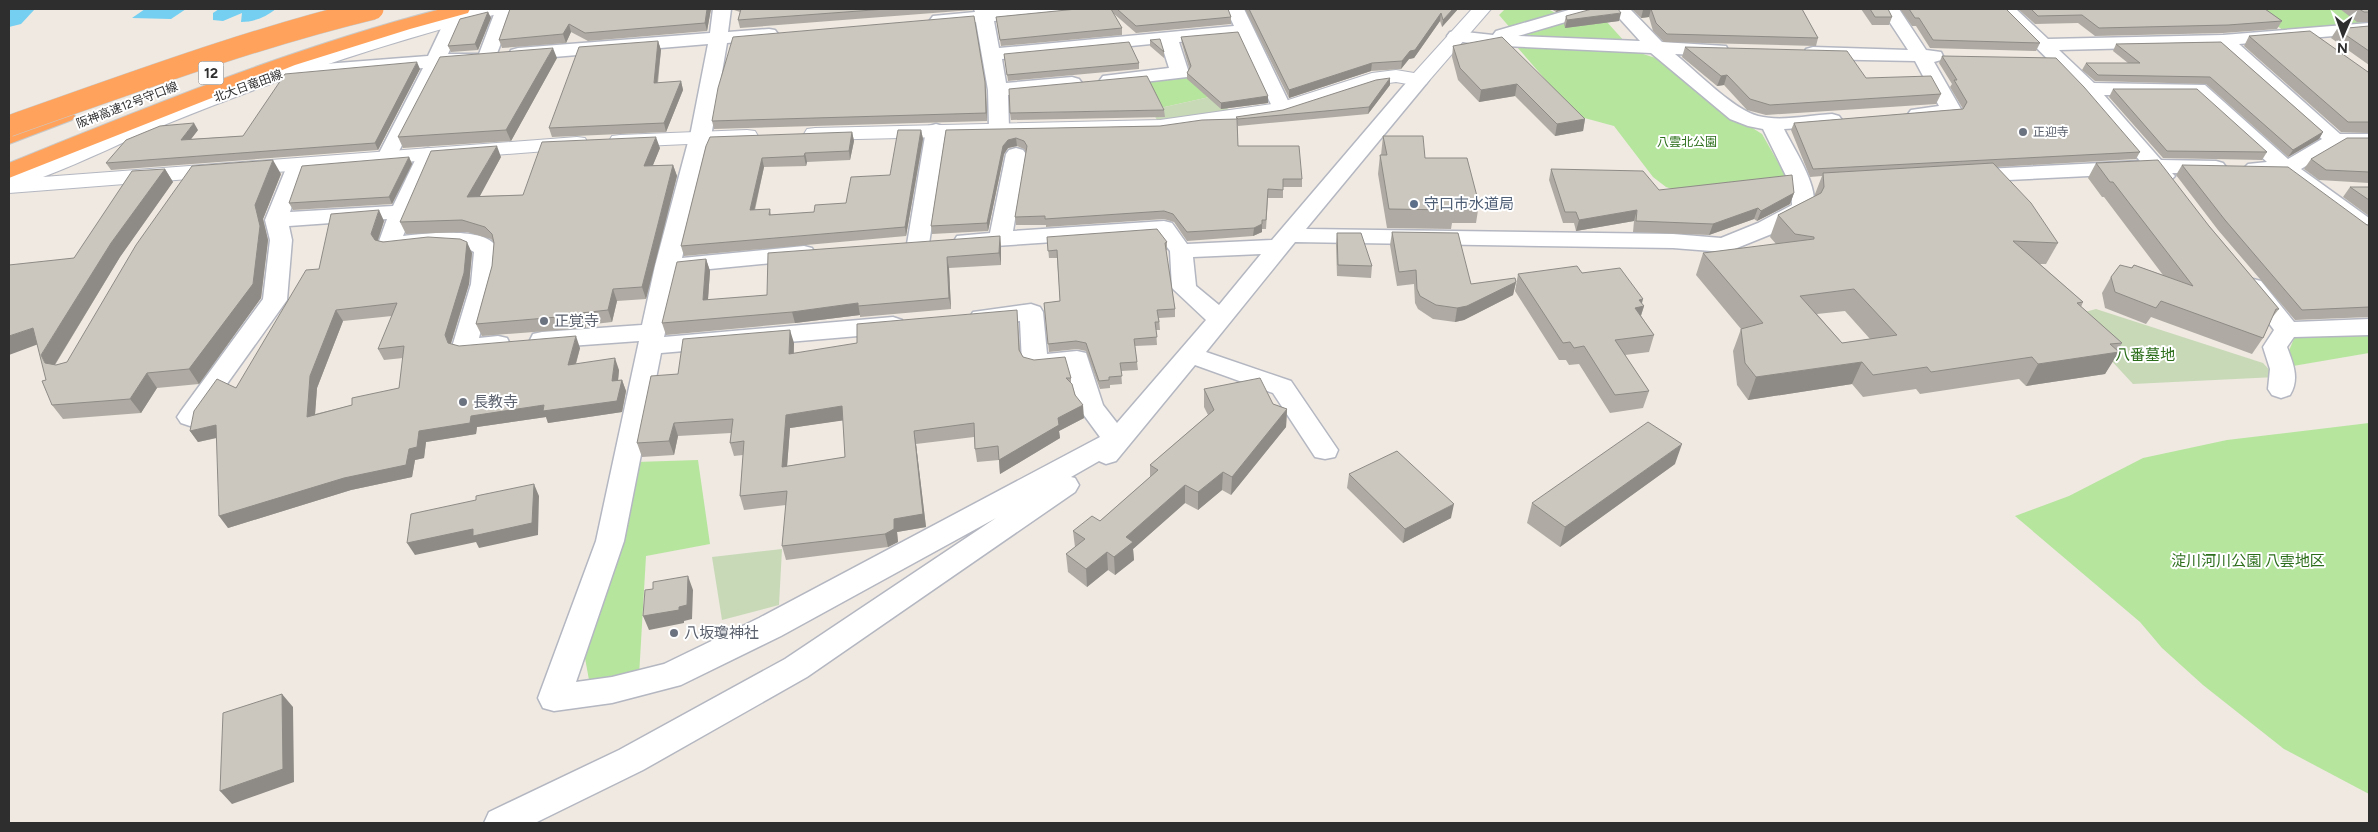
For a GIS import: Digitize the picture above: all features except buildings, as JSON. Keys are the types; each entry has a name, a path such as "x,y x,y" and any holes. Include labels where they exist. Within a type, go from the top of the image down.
{"highway":[{"path":"9,134 69,105 253,39 350,9"},
{"path":"9,126 208,56 306,25 373,9"},
{"name":"阪神高速12号守口線","path":"9,134 214,60 378,9"},
{"name":"阪神高速12号守口線","path":"9,151 128,104 262,56 359,25 419,9"},
{"path":"9,170 145,115 304,55 458,14"},
{"path":"9,162 262,56"}],"street":[{"path":"9,134 215,54 362,9"},
{"name":"北大日竜田線","path":"9,181 160,119 286,73 458,14 494,9"},
{"path":"487,56 505,9"},
{"path":"722,9 719,38 700,138 667,266 610,541 554,698 612,690 670,676 770,627 1116,440"},
{"path":"922,21 984,12 1071,9"},
{"path":"1235,9 1282,110"},
{"path":"501,823 631,760 796,668 1100,461 1456,36 1482,9"},
{"path":"1483,40 1590,9"},
{"path":"1620,9 1658,49 1738,116 1755,122 1770,124 1850,119"},
{"path":"1890,9 1922,56 1952,111 1897,115"},
{"path":"2006,9 2089,89 2156,166 2180,197"},
{"path":"984,12 998,90 999,128"},
{"path":"387,156 419,97 458,14"},
{"path":"2030,58 2052,52 2369,28"},
{"path":"992,54 1244,30"},
{"path":"286,73 787,32"},
{"path":"2309,34 2332,50"},
{"path":"1456,36 1483,40 1736,51"},
{"path":"998,90 1180,73 1169,38"},
{"path":"2223,40 2335,140"},
{"path":"1795,52 1951,56"},
{"path":"800,135 999,128 1160,126 1282,110 1372,79 1396,76 1419,80"},
{"path":"2089,89 2198,89 2287,169 2317,188 2369,228"},
{"path":"1181,251 1283,241 1664,240 1724,244 1766,228 1803,208 1811,185 1770,124"},
{"path":"936,130 925,244 1164,228 1181,251 1184,288 1220,319"},
{"path":"9,186 296,165 387,156 598,142 770,136"},
{"path":"1951,177 2156,166 2287,169 2335,140 2369,140"},
{"path":"428,154 401,212 389,244 462,239 478,242 486,249 483,284 464,347 652,339 913,324"},
{"path":"1000,239 1016,154"},
{"path":"190,417 275,300 282,240 276,220 296,165"},
{"path":"176,196 192,173"},
{"path":"2317,188 2352,189"},
{"path":"276,220 401,212"},
{"path":"667,266 824,251"},
{"path":"2240,270 2287,330"},
{"path":"962,319 1031,312 1036,363 1077,359 1091,407 1116,440"},
{"path":"2287,330 2369,327"},
{"path":"2281,389 2283,369 2275,347 2287,330"},
{"path":"1190,355 1282,387 1325,450"}],"green space":[{"path":"1505,9 1548,9 1561,16 1512,30 1499,15"},
{"path":"2198,9 2356,9 2369,18 2369,28 2290,35 2257,12"},
{"path":"1597,11 1625,42 1508,35"},
{"name":"八雲北公園","path":"1517,47 1640,53 1668,62 1732,115 1762,134 1791,185 1681,192 1666,187 1653,177 1614,126 1577,116"},
{"path":"1192,75 1214,96 1151,110 1140,80"},
{"path":"1214,96 1234,114 1157,120 1151,110"},
{"name":"八番墓地","path":"2096,309 2263,363 2276,377 2133,384 2070,316"},
{"path":"2369,335 2369,353 2293,366 2286,358 2295,336"},
{"name":"淀川河川公園 八雲地区","path":"2369,423 2369,794 2284,749 2203,685 2162,648 2140,622 2015,516 2069,496 2143,458 2227,440"},
{"path":"698,460 710,544 646,556 639,676 589,680 585,658 636,462"},
{"path":"782,549 779,605 722,620 712,557"}],"water":[{"path":"145,9 186,9 171,19 132,18"},
{"path":"219,9 276,9 260,18 241,22 242,13 223,21 213,20 213,13"}],"waterway":[{"path":"9,17 18,9"}],"place":[{"name":"正迎寺","path":"2023,132"},
{"name":"守口市水道局","path":"1414,204"},
{"name":"正覚寺","path":"544,321"},
{"name":"長教寺","path":"463,402"},
{"name":"八坂瓊神社","path":"674,633"}]}
